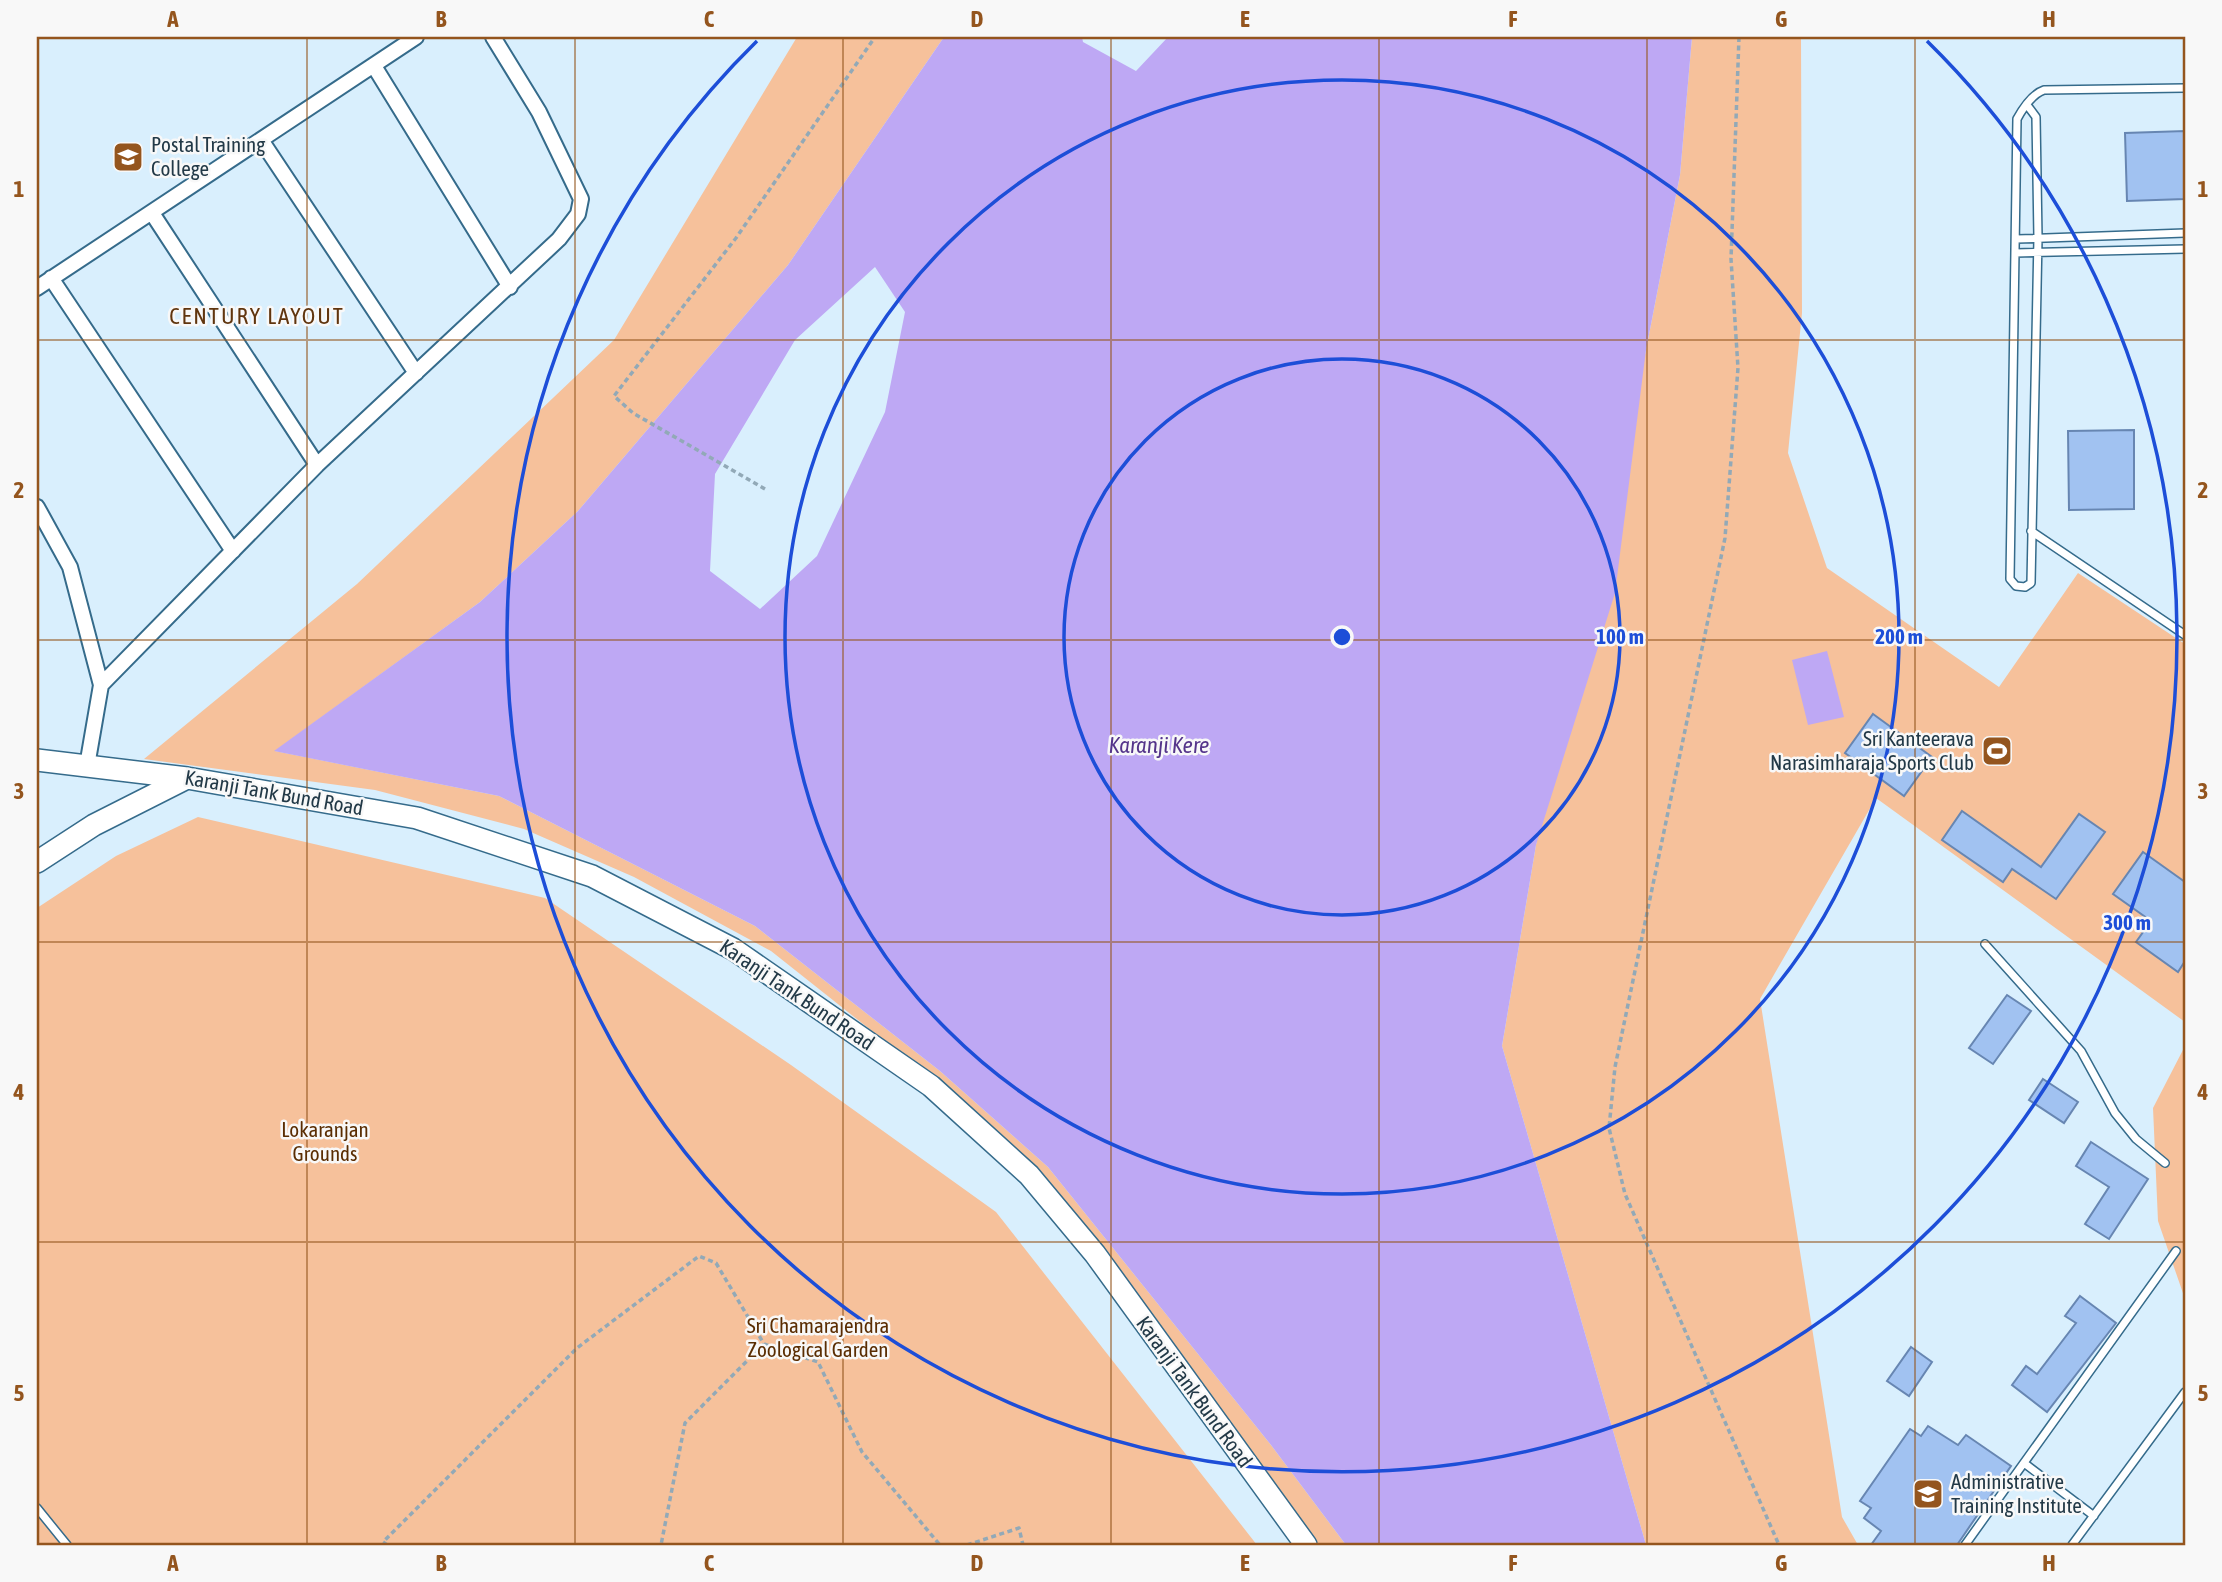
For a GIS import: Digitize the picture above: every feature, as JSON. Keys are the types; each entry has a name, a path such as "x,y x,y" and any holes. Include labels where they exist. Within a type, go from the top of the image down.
{"street":[{"path":"37,289 416,37"},
{"path":"102,685 317,465 559,239 578,214 580,199 539,112 493,37"},
{"path":"373,66 510,286"},
{"path":"261,140 416,373"},
{"path":"152,213 317,465"},
{"path":"51,278 233,551"},
{"path":"37,507 69,567 102,685 86,766"},
{"name":"Karanji Tank Bund Road","path":"37,760 187,778 417,818 592,876 733,949 930,1086 1029,1175 1095,1254 1306,1545"},
{"path":"37,862 94,825 187,778"}],"lane":[{"path":"2028,105 2036,117 2038,238 2031,583 2025,587 2016,586 2010,579 2018,120 2028,105 2035,95 2044,90 2185,88"},
{"path":"2017,239 2185,233"},
{"path":"2016,253 2185,249"},
{"path":"2031,531 2185,635"},
{"path":"1985,944 2081,1051 2115,1113 2136,1139 2165,1163"},
{"path":"1965,1545 2176,1251"},
{"path":"2072,1545 2185,1392"},
{"path":"2024,1463 2094,1516"},
{"path":"37,1508 67,1545"}],"path":[{"path":"765,489 633,413 614,396 736,238 875,37"},
{"path":"1739,37 1731,259 1738,368 1725,538 1615,1066 1609,1128 1625,1194 1779,1545"},
{"path":"387,1545 383,1542 577,1348 699,1256 716,1264 764,1344 818,1362 862,1452 940,1545"},
{"path":"661,1545 685,1423 764,1344"},
{"path":"967,1545 1020,1528 1023,1545"}],"green space":[{"path":"797,37 944,37 788,265 578,511 480,602 275,751 499,796 755,926 940,1071 1048,1167 1271,1445 1346,1545 1318,1545 1046,1177 935,1081 771,951 634,877 524,829 375,790 144,759 357,584 614,340"},
{"path":"1692,37 1801,37 1802,313 1788,453 1827,568 1999,687 2078,573 2185,644 2185,1022 1876,798 1760,999 1842,1517 1858,1545 1646,1545 1502,1046 1536,845 1646,350 1680,175"},
{"name":"Lokaranjan Grounds","path":"198,817 545,898 791,1065 996,1212 1257,1545 37,1545 37,908 116,856"},
{"path":"2185,1046 2185,1299 2158,1221 2153,1108"}],"water":[{"name":"Karanji Kere","path":"944,37 1082,37 1083,42 1136,71 1168,37 1692,37 1680,175 1646,350 1615,593 1536,845 1502,1046 1646,1545 1346,1545 1271,1445 1048,1167 940,1071 755,926 499,796 274,751 480,602 578,511 788,265","holes":["875,267 905,312 885,412 817,556 760,609 710,571 715,474 795,340"]},
{"path":"1827,651 1844,717 1808,725 1792,660"}],"building":[{"path":"2185,131 2185,199 2127,201 2125,133"},
{"path":"2134,430 2134,509 2069,510 2068,431"},
{"path":"1873,714 1932,757 1904,796 1845,753"},
{"path":"1962,811 2041,867 2079,814 2105,832 2056,899 2012,869 2003,882 1942,840"},
{"path":"2143,852 2185,882 2185,961 2178,972 2136,942 2151,921 2113,894"},
{"path":"2007,995 2031,1011 1993,1064 1969,1048"},
{"path":"2043,1079 2078,1102 2064,1123 2029,1100"},
{"path":"2091,1142 2148,1179 2109,1239 2085,1224 2109,1187 2076,1166"},
{"path":"2080,1296 2116,1323 2047,1412 2012,1385 2026,1366 2037,1374 2060,1344 2076,1323 2065,1316"},
{"path":"1911,1347 1932,1362 1909,1396 1887,1381"},
{"path":"1928,1426 1958,1445 1966,1435 2011,1466 1957,1545 1871,1545 1881,1531 1864,1518 1871,1508 1860,1501 1910,1429 1921,1436"}],"place":[{"name":"Postal Training College","path":"128,157"},
{"name":"Sri Kanteerava Narasimharaja Sports Club","path":"1997,751"},
{"name":"Administrative Training Institute","path":"1928,1494"}],"district":[{"name":"CENTURY LAYOUT","path":"257,316"}],"park label":[{"name":"Sri Chamarajendra Zoological Garden","path":"818,1338"}]}
